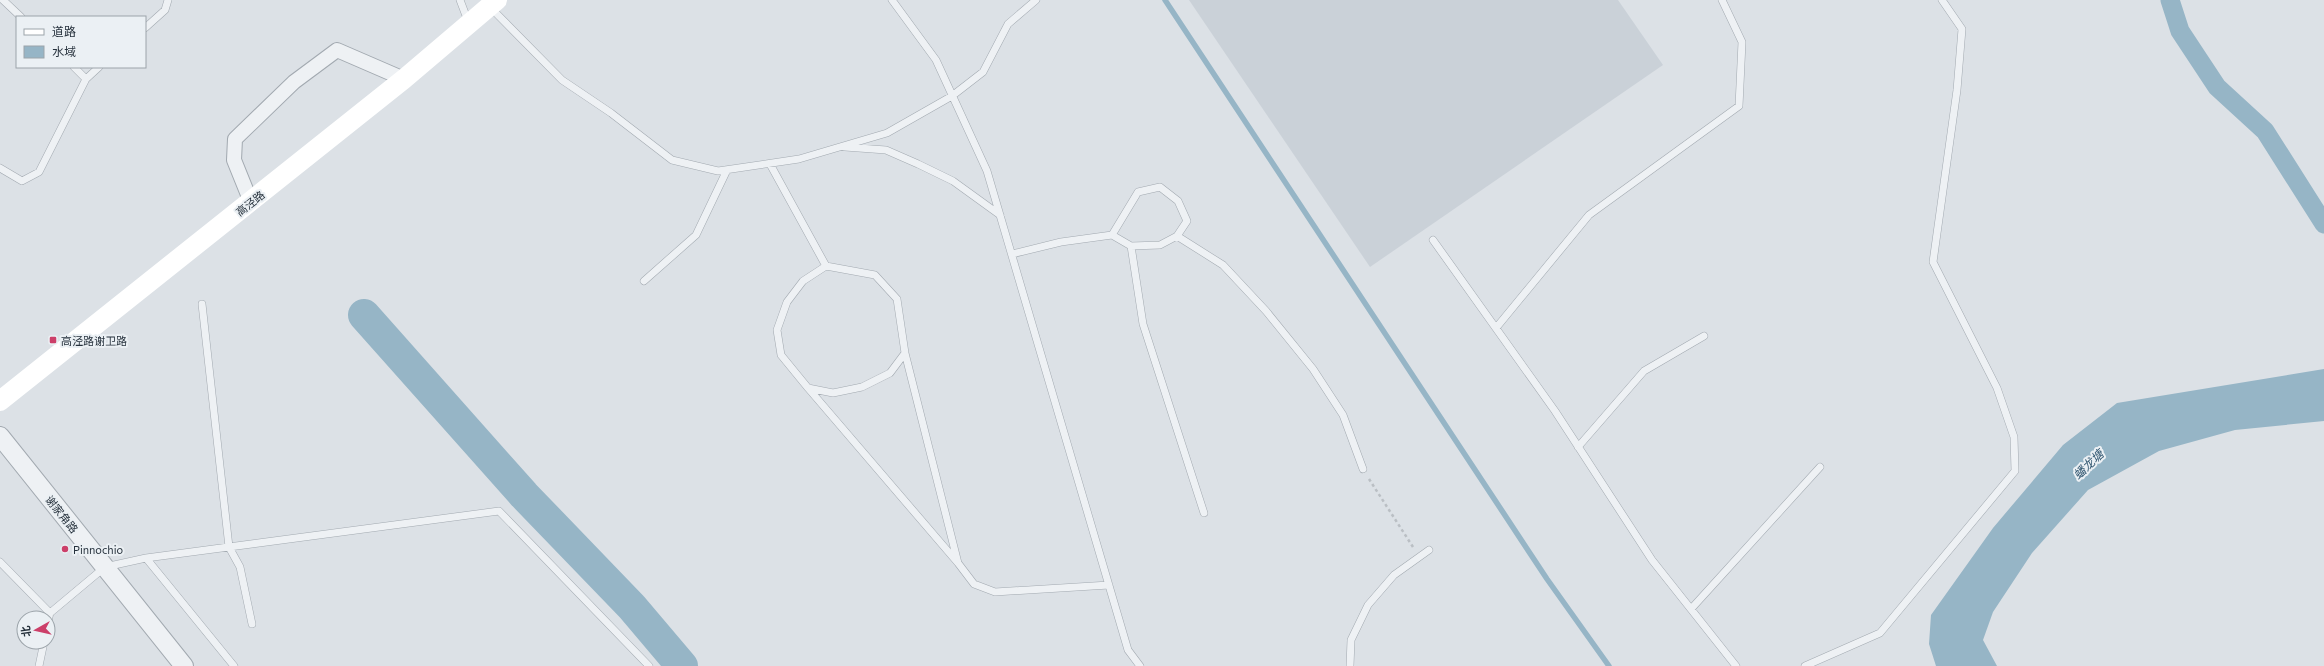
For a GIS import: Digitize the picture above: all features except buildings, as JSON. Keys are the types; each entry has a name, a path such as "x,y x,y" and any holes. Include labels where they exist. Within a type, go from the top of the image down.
{"main road":[{"name":"高泾路","path":"0,402 33,377 60,351 251,202 404,79 493,3"}],"street":[{"path":"251,202 234,160 235,139 294,82 337,50 404,79"},
{"name":"谢家角路","path":"0,436 184,666"}],"lane":[{"path":"3,0 20,16"},
{"path":"146,27 165,10 168,0"},
{"path":"460,0 469,24"},
{"path":"892,0 936,60 987,171 1128,650 1140,666"},
{"path":"493,3 562,80 611,113 672,160 718,171 799,159 886,133 952,96 983,72 1008,24 1036,0"},
{"path":"1496,328 1590,215 1740,106 1742,42 1722,0"},
{"path":"1805,666 1880,633 2015,471 2014,437 1997,388 1933,262 1957,90 1962,30 1942,0"},
{"path":"75,68 86,78"},
{"path":"0,168 22,181 39,172 86,78 98,68"},
{"path":"841,146 886,150 912,161 953,181 1000,216"},
{"path":"770,164 826,266"},
{"path":"644,281 696,235 728,170"},
{"path":"1012,254 1061,242 1112,235 1131,246 1160,245 1177,236 1187,221 1178,201 1160,187 1138,192 1112,235"},
{"path":"1177,236 1223,265 1266,311 1308,363 1343,415 1363,469"},
{"path":"1433,240 1578,447 1652,560 1736,666"},
{"path":"1131,246 1143,324 1204,513"},
{"path":"958,563 905,353 897,299 875,275 826,266 803,281 787,302 777,330 781,355 958,563 974,584 995,592 1108,585"},
{"path":"202,304 228,547 240,567 252,624"},
{"path":"1578,447 1644,371 1704,336"},
{"path":"808,388 833,393 862,387 890,373 905,353"},
{"path":"1691,609 1820,467"},
{"path":"54,610 105,567 146,558 499,511 650,666"},
{"path":"1350,666 1351,640 1368,605 1394,575 1429,550"},
{"path":"146,558 234,666"},
{"path":"0,562 47,610"},
{"path":"39,666 42,650"}],"path":[{"path":"1363,469 1419,557"}],"shaded area":[{"path":"1189,0 1618,0 1663,65 1370,267"}],"water":[{"name":"蟠龙塘","path":"2324,369 2324,421 2235,430 2159,451 2088,490 2032,553 1993,612 1983,640 1997,666 1936,666 1929,644 1931,615 1993,528 2063,445 2117,403"}],"waterway":[{"path":"1165,0 1547,579 1609,666"},
{"path":"2170,0 2180,31 2217,87 2265,131 2324,224"},
{"path":"364,315 524,495 632,607 682,666"}],"place":[{"name":"高泾路谢卫路","path":"53,340"},
{"name":"Pinnochio","path":"65,549"}]}
